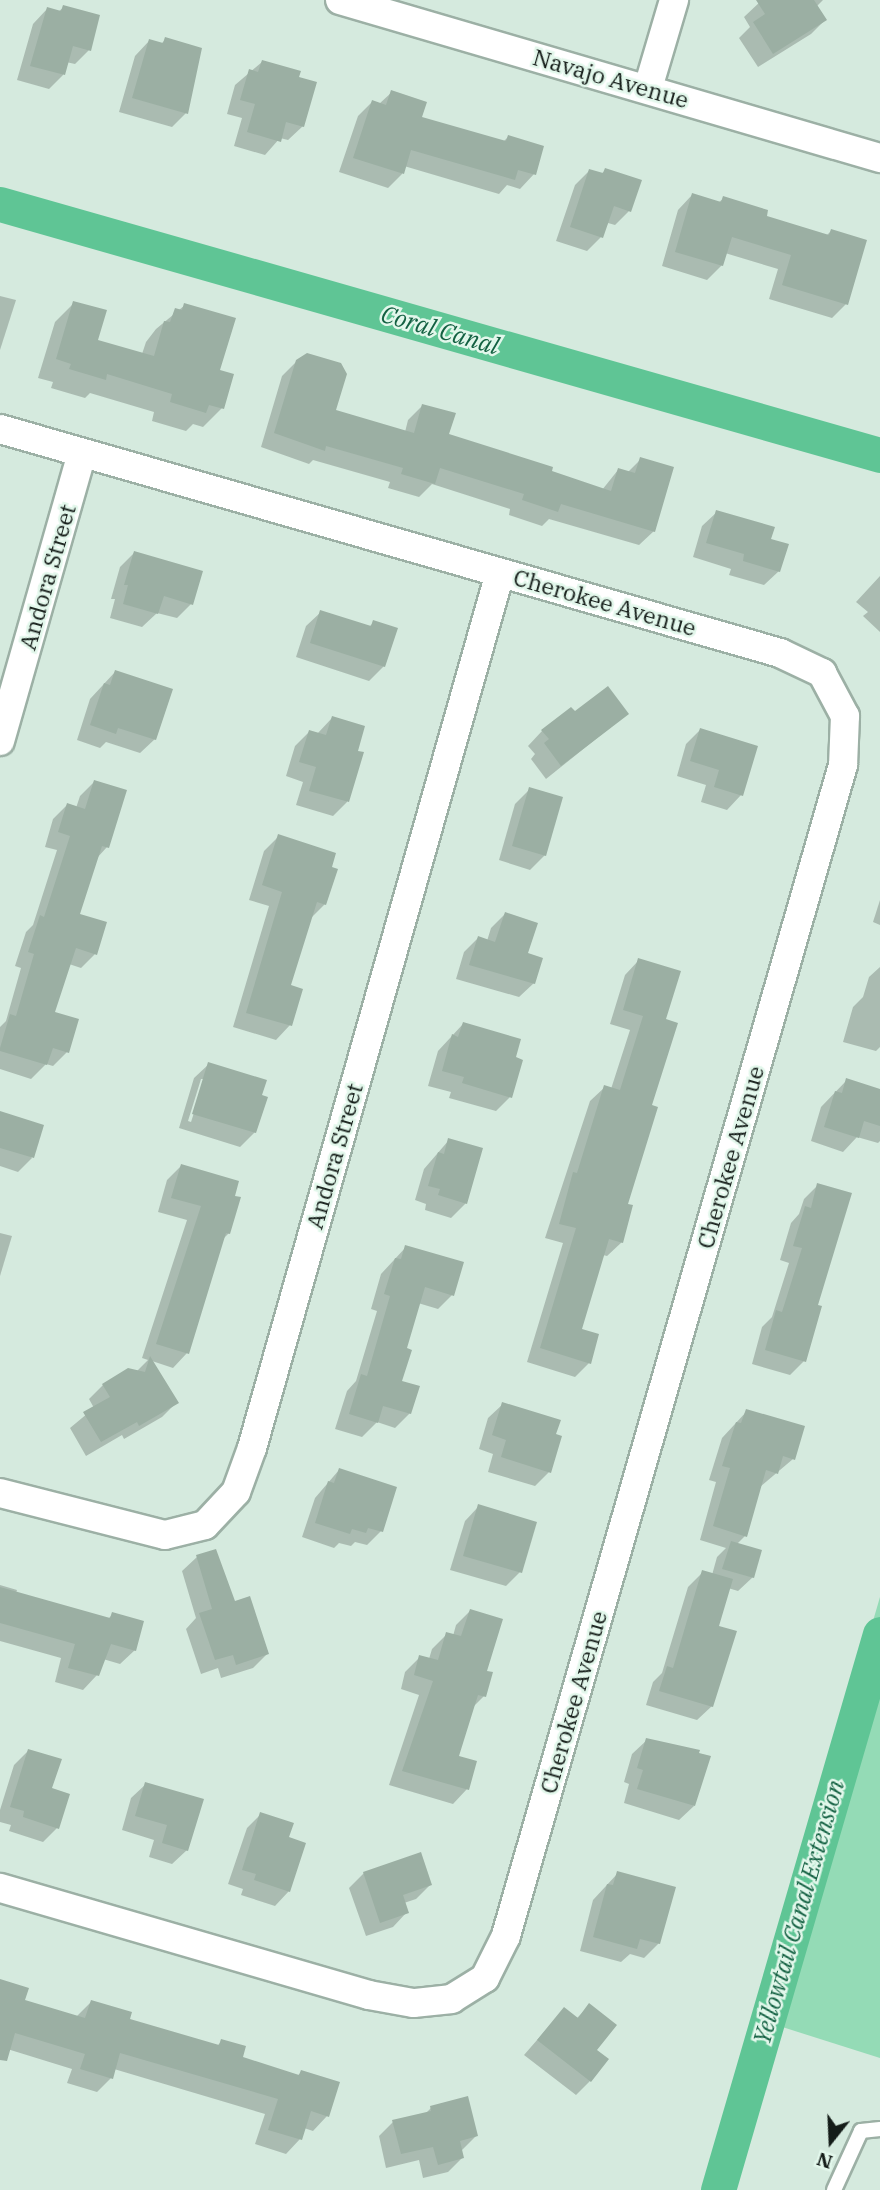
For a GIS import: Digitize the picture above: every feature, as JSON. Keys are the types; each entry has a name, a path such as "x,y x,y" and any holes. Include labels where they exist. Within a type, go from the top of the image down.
{"street":[{"name":"Navajo Avenue","path":"341,0 880,158"},
{"path":"648,88 674,0"},
{"name":"Cherokee Avenue","path":"0,429 780,653 822,673 845,716 843,765 506,1936 485,1978 452,1999 413,2003 369,1995 0,1888"},
{"name":"Andora Street","path":"0,741 82,454"},
{"name":"Andora Street","path":"0,1493 165,1535 205,1525 236,1492 252,1448 500,573"}],"lane":[{"path":"834,2190 861,2131 880,2129"}],"green space":[{"path":"880,1597 880,2058 757,2019"}],"building":[{"path":"756,0 814,0 827,20 773,54 753,22 765,14"},
{"path":"63,5 100,15 91,51 73,46 65,75 30,66 47,7 61,11"},
{"path":"165,37 202,48 188,114 132,98 149,39 163,43"},
{"path":"262,60 301,71 299,77 317,82 304,127 286,122 281,142 247,132 255,104 240,100 249,69 258,72"},
{"path":"391,90 427,102 422,117 506,141 508,135 544,146 536,175 518,170 515,180 411,150 404,174 353,158 372,100 386,105"},
{"path":"605,168 642,180 631,212 614,206 603,238 570,227 589,169 603,173"},
{"path":"692,193 721,202 723,196 768,210 767,216 829,235 831,229 867,240 848,305 782,285 791,255 732,237 723,266 675,252"},
{"path":"73,301 107,310 98,340 154,356 164,321 170,322 175,308 182,310 184,303 236,318 220,370 234,374 224,409 209,405 206,413 170,402 172,394 107,374 106,380 69,369 71,364 56,359"},
{"path":"307,353 341,363 347,374 336,410 414,433 422,404 456,413 449,434 553,467 552,471 611,491 618,468 635,473 640,457 674,467 655,532 561,504 558,512 522,500 524,494 440,468 435,484 401,474 403,468 326,446 325,451 274,433 296,360"},
{"path":"716,510 775,527 771,539 789,544 780,572 743,561 744,554 706,543"},
{"path":"134,551 203,571 193,605 164,596 158,614 123,604 128,585 124,585"},
{"path":"320,610 371,626 373,620 398,628 385,667 310,643"},
{"path":"115,670 173,689 156,740 118,728 116,734 90,725 104,683 110,685"},
{"path":"608,686 629,714 561,766 544,743 549,739 541,730 571,707 575,711"},
{"path":"332,716 365,726 358,751 364,752 349,802 309,791 316,767 299,762 309,730 326,735"},
{"path":"700,728 758,746 743,796 714,787 719,770 690,761"},
{"path":"94,780 127,790 109,848 102,846 80,914 107,922 97,955 76,948 55,1012 79,1019 69,1053 53,1048 47,1065 0,1051 0,1048 10,1014 16,1016 34,954 28,952 40,915 44,917 70,836 58,832 67,803 85,809"},
{"path":"529,787 563,797 546,856 512,846"},
{"path":"278,834 336,853 332,867 338,869 326,905 317,902 291,985 303,989 292,1026 246,1013 282,892 262,885"},
{"path":"505,912 538,923 528,953 543,958 535,984 469,965 478,936 495,942"},
{"path":"638,958 681,971 666,1019 678,1023 652,1105 658,1107 628,1204 633,1205 623,1243 609,1239 582,1329 599,1334 591,1364 540,1348 576,1228 559,1224 573,1172 577,1173 604,1085 620,1090 643,1016 623,1010"},
{"path":"463,1022 521,1039 516,1057 523,1060 512,1098 462,1083 464,1077 442,1071 452,1034 458,1037"},
{"path":"208,1062 267,1080 262,1095 268,1097 256,1133 192,1114"},
{"path":"846,1078 880,1089 880,1126 864,1121 859,1138 824,1127 835,1091 842,1093"},
{"path":"0,1111 44,1125 34,1158 0,1148"},
{"path":"448,1138 483,1148 467,1204 438,1195 440,1189 428,1186 438,1152 444,1154"},
{"path":"181,1164 239,1181 235,1196 241,1197 230,1234 226,1233 189,1354 156,1344 201,1206 171,1198"},
{"path":"817,1183 852,1193 818,1305 822,1306 806,1362 765,1350 776,1310 782,1312 802,1248 793,1246 805,1206 811,1208"},
{"path":"405,1245 464,1262 454,1296 425,1287 407,1348 412,1350 402,1381 420,1386 411,1414 383,1406 378,1423 349,1414 361,1374 367,1376 390,1296 384,1294 395,1258 401,1259"},
{"path":"150,1356 179,1403 139,1426 137,1422 101,1442 83,1412 110,1397 102,1384 128,1368 145,1372"},
{"path":"502,1402 561,1420 556,1434 562,1436 551,1473 501,1457 506,1440 492,1435"},
{"path":"746,1409 805,1426 795,1460 783,1456 778,1474 766,1470 747,1537 713,1526 730,1468 722,1466 736,1422 741,1423"},
{"path":"339,1468 397,1487 383,1532 368,1528 366,1533 352,1529 350,1534 315,1523 328,1481 334,1483"},
{"path":"478,1504 537,1522 522,1573 463,1556"},
{"path":"731,1541 762,1550 754,1578 722,1569"},
{"path":"216,1549 235,1601 250,1596 269,1654 236,1665 233,1655 215,1660 199,1613 212,1609 196,1555"},
{"path":"702,1570 733,1579 719,1626 737,1631 713,1707 659,1691 667,1666 673,1668"},
{"path":"0,1587 110,1618 112,1612 144,1621 136,1651 111,1644 99,1676 68,1668 75,1644 0,1623"},
{"path":"470,1609 503,1619 487,1671 493,1672 486,1697 478,1695 459,1756 477,1761 469,1790 402,1771 433,1681 414,1675 419,1655 438,1660 446,1632 461,1636"},
{"path":"646,1738 700,1750 699,1753 711,1756 695,1806 637,1789 643,1770 637,1768"},
{"path":"28,1749 62,1759 52,1788 70,1794 59,1829 23,1817 24,1811 10,1807"},
{"path":"145,1782 204,1799 188,1851 162,1843 167,1825 135,1816"},
{"path":"260,1812 294,1823 289,1837 306,1843 290,1892 254,1880 256,1874 242,1870"},
{"path":"421,1852 432,1885 403,1895 409,1913 380,1923 363,1872"},
{"path":"617,1871 676,1887 660,1944 640,1939 637,1949 593,1937 607,1884 613,1885"},
{"path":"0,1979 29,1988 25,2000 85,2018 91,2000 132,2012 130,2019 219,2045 221,2039 246,2046 243,2057 299,2075 301,2070 340,2082 329,2117 311,2111 302,2140 268,2130 278,2099 120,2053 113,2079 80,2069 85,2054 15,2033 7,2061 0,2060"},
{"path":"589,2003 617,2025 597,2050 609,2059 591,2082 537,2040 564,2007 578,2018"},
{"path":"468,2096 478,2136 460,2141 464,2158 438,2165 433,2147 401,2154 392,2120 431,2111 430,2106"}],"waterway":[{"name":"Coral Canal","path":"0,204 880,455"},
{"name":"Yellowtail Canal Extension","path":"718,2190 880,1634"}]}
